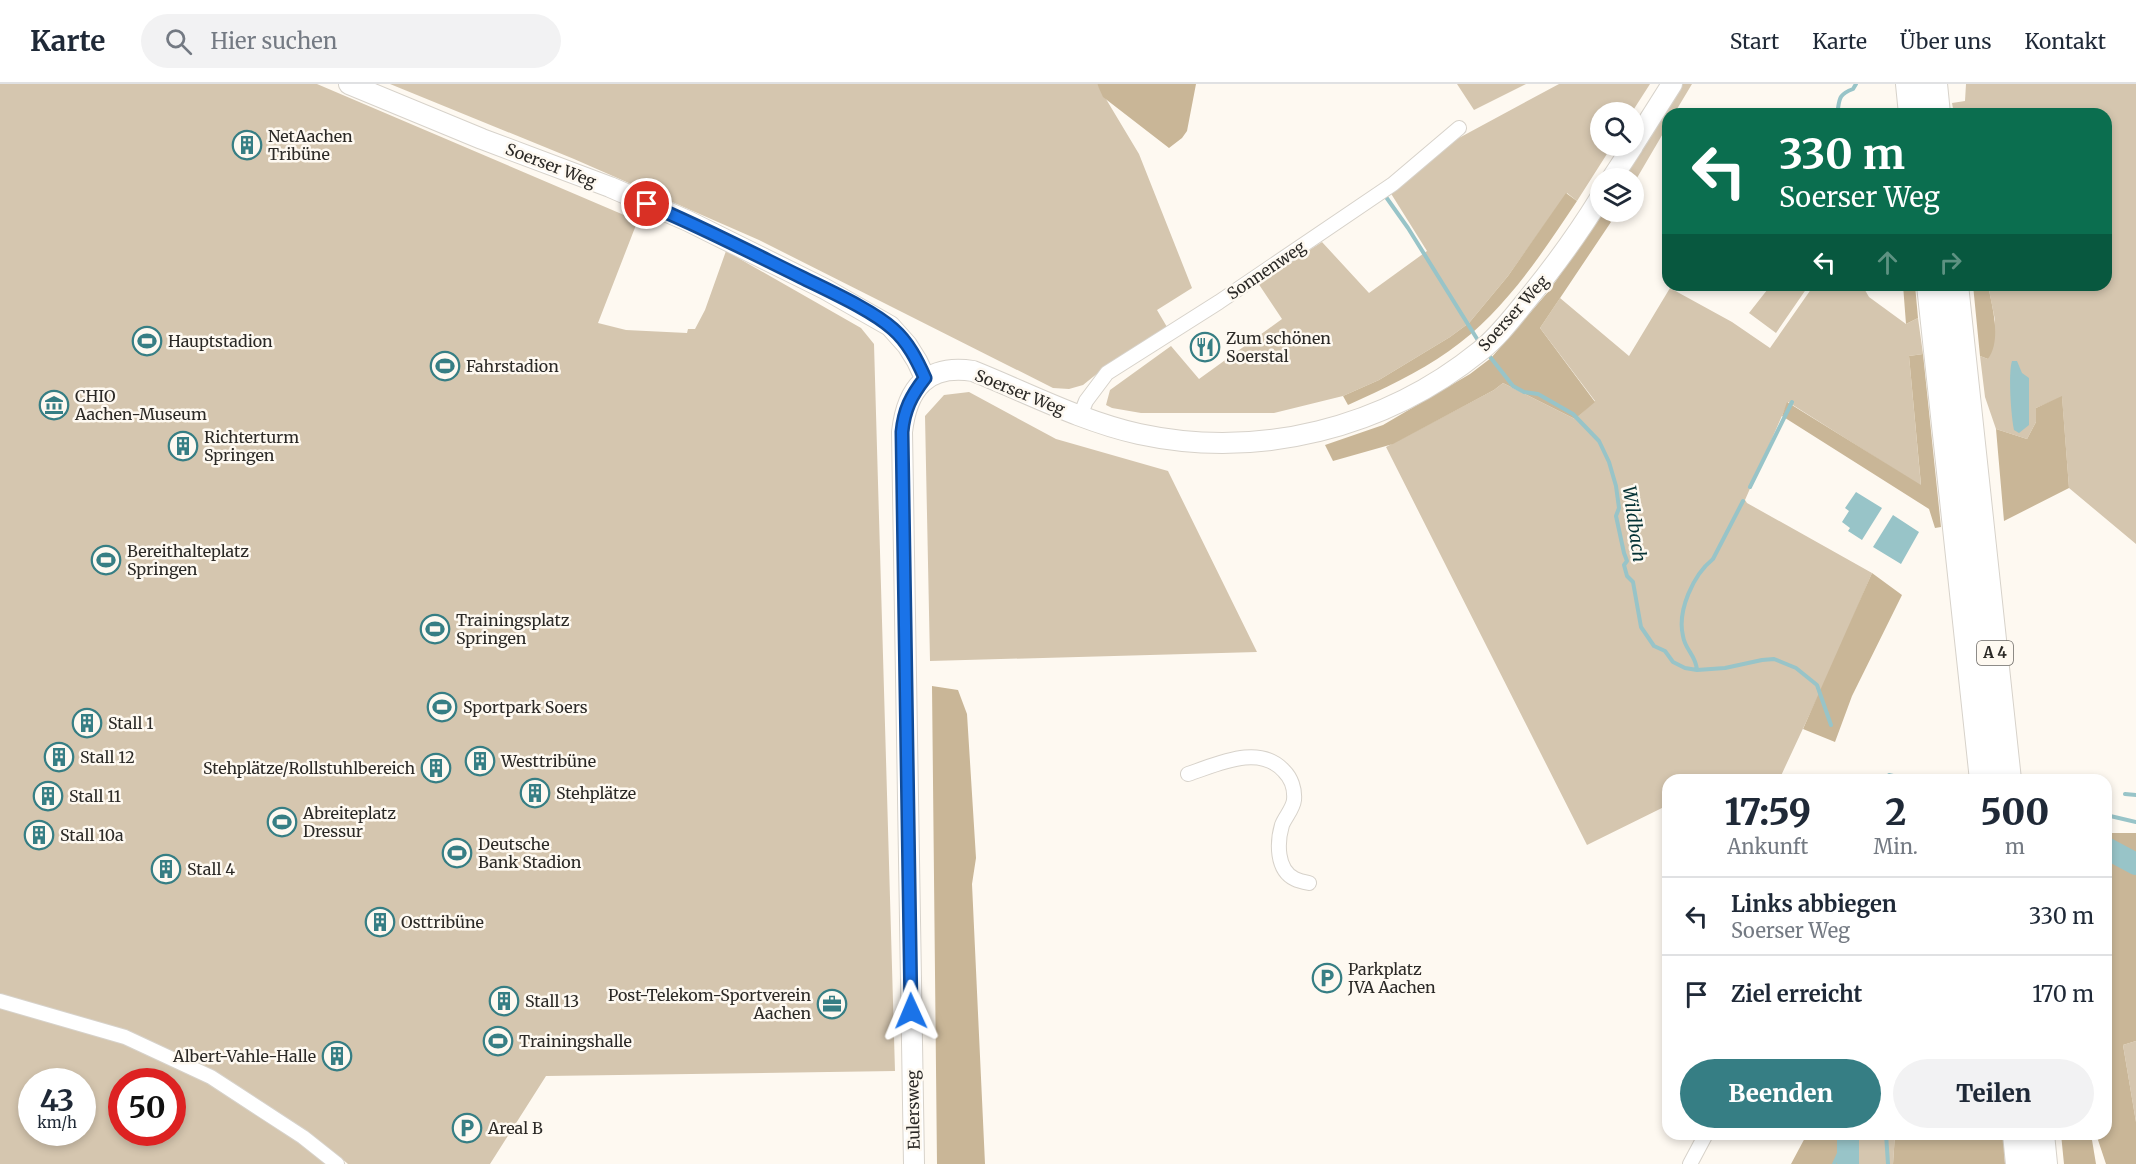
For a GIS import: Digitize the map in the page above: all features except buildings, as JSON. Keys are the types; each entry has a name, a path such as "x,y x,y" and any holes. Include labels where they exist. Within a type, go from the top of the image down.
{"highway":[{"path":"1909,84 1911,108"},
{"path":"1934,84 1936,108"},
{"name":"A 4","path":"1931,291 2007,774"},
{"name":"A 4","path":"1955,291 1983,774"},
{"path":"2017,1140 2019,1164"},
{"path":"2041,1140 2043,1164"}],"main road":[{"name":"Soerser Weg","path":"349,84 482,139 610,187 698,226 825,289 890,326 907,345 925,378 945,370 973,371 1080,417 1140,434 1197,442 1252,441 1306,435 1338,427 1397,404 1432,385 1481,351 1496,337 1560,260 1590,214"},
{"path":"1644,128 1672,84"},
{"name":"Eulersweg","path":"914,1164 902,432 907,406 925,378"}],"street":[{"name":"Sonnenweg","path":"1080,417 1086,402 1107,374 1220,302 1393,184 1459,128"},
{"path":"1188,774 1246,757 1263,758 1279,766 1289,776 1293,786 1294,802 1282,824 1279,855 1285,870 1294,879 1308,883"},
{"path":"0,1001 125,1037 212,1077 303,1137 337,1164"},
{"path":"1689,1164 1703,1140"}],"shaded area":[{"name":"Sportpark Soers","path":"0,84 317,84 624,215 636,225 598,323 626,330 687,333 688,329 695,329 705,310 726,251 861,328 874,344 895,1071 546,1076 490,1164 348,1164 340,1157 335,1164 0,1164"},
{"path":"390,84 1097,84 1139,154 1192,288 1157,310 1167,327 1114,360 1083,385 1069,389 1053,388 759,240 574,159"},
{"path":"1097,84 1196,84 1187,131 1169,148 1103,97"},
{"path":"1457,84 1526,84 1474,110"},
{"path":"1559,84 1650,84 1638,102 1590,102 1590,156 1606,156 1598,168 1590,168 1590,181 1577,201 1567,193 1508,276 1469,323 1379,380 1343,396 1274,413 1141,413 1106,405 1110,390 1171,346 1199,379 1282,319 1258,283 1322,242 1369,293 1427,251 1390,192 1457,139"},
{"path":"1683,84 1692,84 1678,108 1668,108"},
{"path":"1966,84 2136,84 2136,544 2069,488 2062,397 2036,408 2036,422 2027,439 1996,429 1985,397 1980,356 1988,359 1995,320 1989,291 2112,291 2112,108 1953,108 1952,103 1965,101"},
{"path":"1662,117 1662,135 1643,168 1629,168 1637,156 1644,156 1644,145"},
{"path":"1566,193 1577,201 1520,282 1487,319 1469,336 1437,359 1348,405 1343,396 1379,380 1469,323 1508,276"},
{"path":"1597,222 1611,222 1540,328 1595,402 1575,419 1503,383 1393,444 1333,461 1325,445 1383,425 1470,374 1491,358 1548,292"},
{"path":"1668,291 1675,291 1732,322 1770,348 1810,291 1866,291 1869,297 1906,324 1918,318 1923,354 1909,356 1921,486 1788,402 1745,500 1872,573 1834,662 1782,774 1662,774 1662,808 1587,845 1386,447 1494,390 1503,383 1575,419 1595,401 1540,328 1560,298 1629,356"},
{"path":"1766,291 1805,291 1776,333 1749,313"},
{"path":"1903,291 1916,291 1918,318 1906,324"},
{"path":"1974,291 1989,291 1995,323 1994,342 1988,359 1980,356"},
{"path":"1923,354 1941,527 1935,528 1929,509 1782,416 1787,402 1921,485 1909,356"},
{"path":"969,392 1056,439 1168,471 1257,652 930,661 925,416 944,395"},
{"path":"2062,396 2069,488 2004,521 1996,429 2027,439 2036,422 2036,408"},
{"path":"1872,573 1902,595 1852,696 1835,742 1803,729"},
{"path":"932,686 958,690 967,714 976,858 972,884 985,1164 937,1164"},
{"path":"2112,833 2136,833 2136,1041 2123,1045 2136,1122 2136,1164 2106,1164 2098,1140 2112,1140"},
{"path":"2136,1041 2136,1122 2123,1045"},
{"path":"1804,1140 1841,1140 1840,1164 1791,1164"},
{"path":"1841,1140 1895,1140 1893,1164 1840,1164"},
{"path":"1895,1140 2003,1140 2005,1164 1893,1164"},
{"path":"2062,1140 2092,1140 2096,1164 2064,1164"}],"water":[{"path":"2012,361 2017,361 2022,373 2029,378 2029,425 2019,433 2014,430 2012,415 2010,384"},
{"path":"1856,492 1882,508 1862,540 1848,531 1850,528 1842,522 1849,511 1845,508"},
{"path":"1893,515 1919,532 1901,564 1873,547"}],"waterway":[{"path":"1838,108 1842,96 1853,89 1856,84"},
{"name":"Wildbach","path":"1386,197 1479,342"},
{"name":"Wildbach","path":"1487,353 1513,386 1524,392 1538,394 1573,414 1599,441 1609,462 1616,486 1619,508 1616,516 1627,561 1624,565 1627,576 1633,582 1641,627 1654,646 1665,651 1673,662 1685,668 1697,670 1725,668 1774,659 1796,668 1817,685 1831,725"},
{"path":"1750,487 1792,402"},
{"path":"1697,670 1695,660 1683,636 1682,616 1693,584 1713,559 1743,501"},
{"path":"2125,794 2136,795"},
{"path":"2112,816 2136,822"},
{"path":"2112,851 2136,864"},
{"path":"1834,1164 1845,1140"},
{"path":"1848,1140 1848,1164"},
{"path":"1886,1140 1888,1164"}],"place":[{"name":"NetAachen Tribüne","path":"247,145"},
{"name":"Hauptstadion","path":"147,341"},
{"name":"Zum schönen Soerstal","path":"1205,347"},
{"name":"Fahrstadion","path":"445,366"},
{"name":"CHIO Aachen-Museum","path":"54,405"},
{"name":"Richterturm Springen","path":"183,446"},
{"name":"Bereithalteplatz Springen","path":"106,560"},
{"name":"Trainingsplatz Springen","path":"435,629"},
{"name":"Sportpark Soers","path":"442,707"},
{"name":"Stall 1","path":"87,723"},
{"name":"Stall 12","path":"59,757"},
{"name":"Westtribüne","path":"480,761"},
{"name":"Stehplätze/Rollstuhlbereich","path":"436,768"},
{"name":"Stehplätze","path":"535,793"},
{"name":"Stall 11","path":"48,796"},
{"name":"Abreiteplatz Dressur","path":"282,822"},
{"name":"Stall 10a","path":"39,835"},
{"name":"Deutsche Bank Stadion","path":"457,853"},
{"name":"Stall 4","path":"166,869"},
{"name":"Osttribüne","path":"380,922"},
{"name":"Parkplatz JVA Aachen","path":"1327,978"},
{"name":"Stall 13","path":"504,1001"},
{"name":"Post-Telekom-Sportverein Aachen","path":"832,1004"},
{"name":"Trainingshalle","path":"498,1041"},
{"name":"Albert-Vahle-Halle","path":"337,1056"},
{"name":"Areal B","path":"467,1128"}],"route":[{"path":"647,204 726,239 825,289 890,326 907,345 925,378 907,406 902,432 911,1011"}]}
